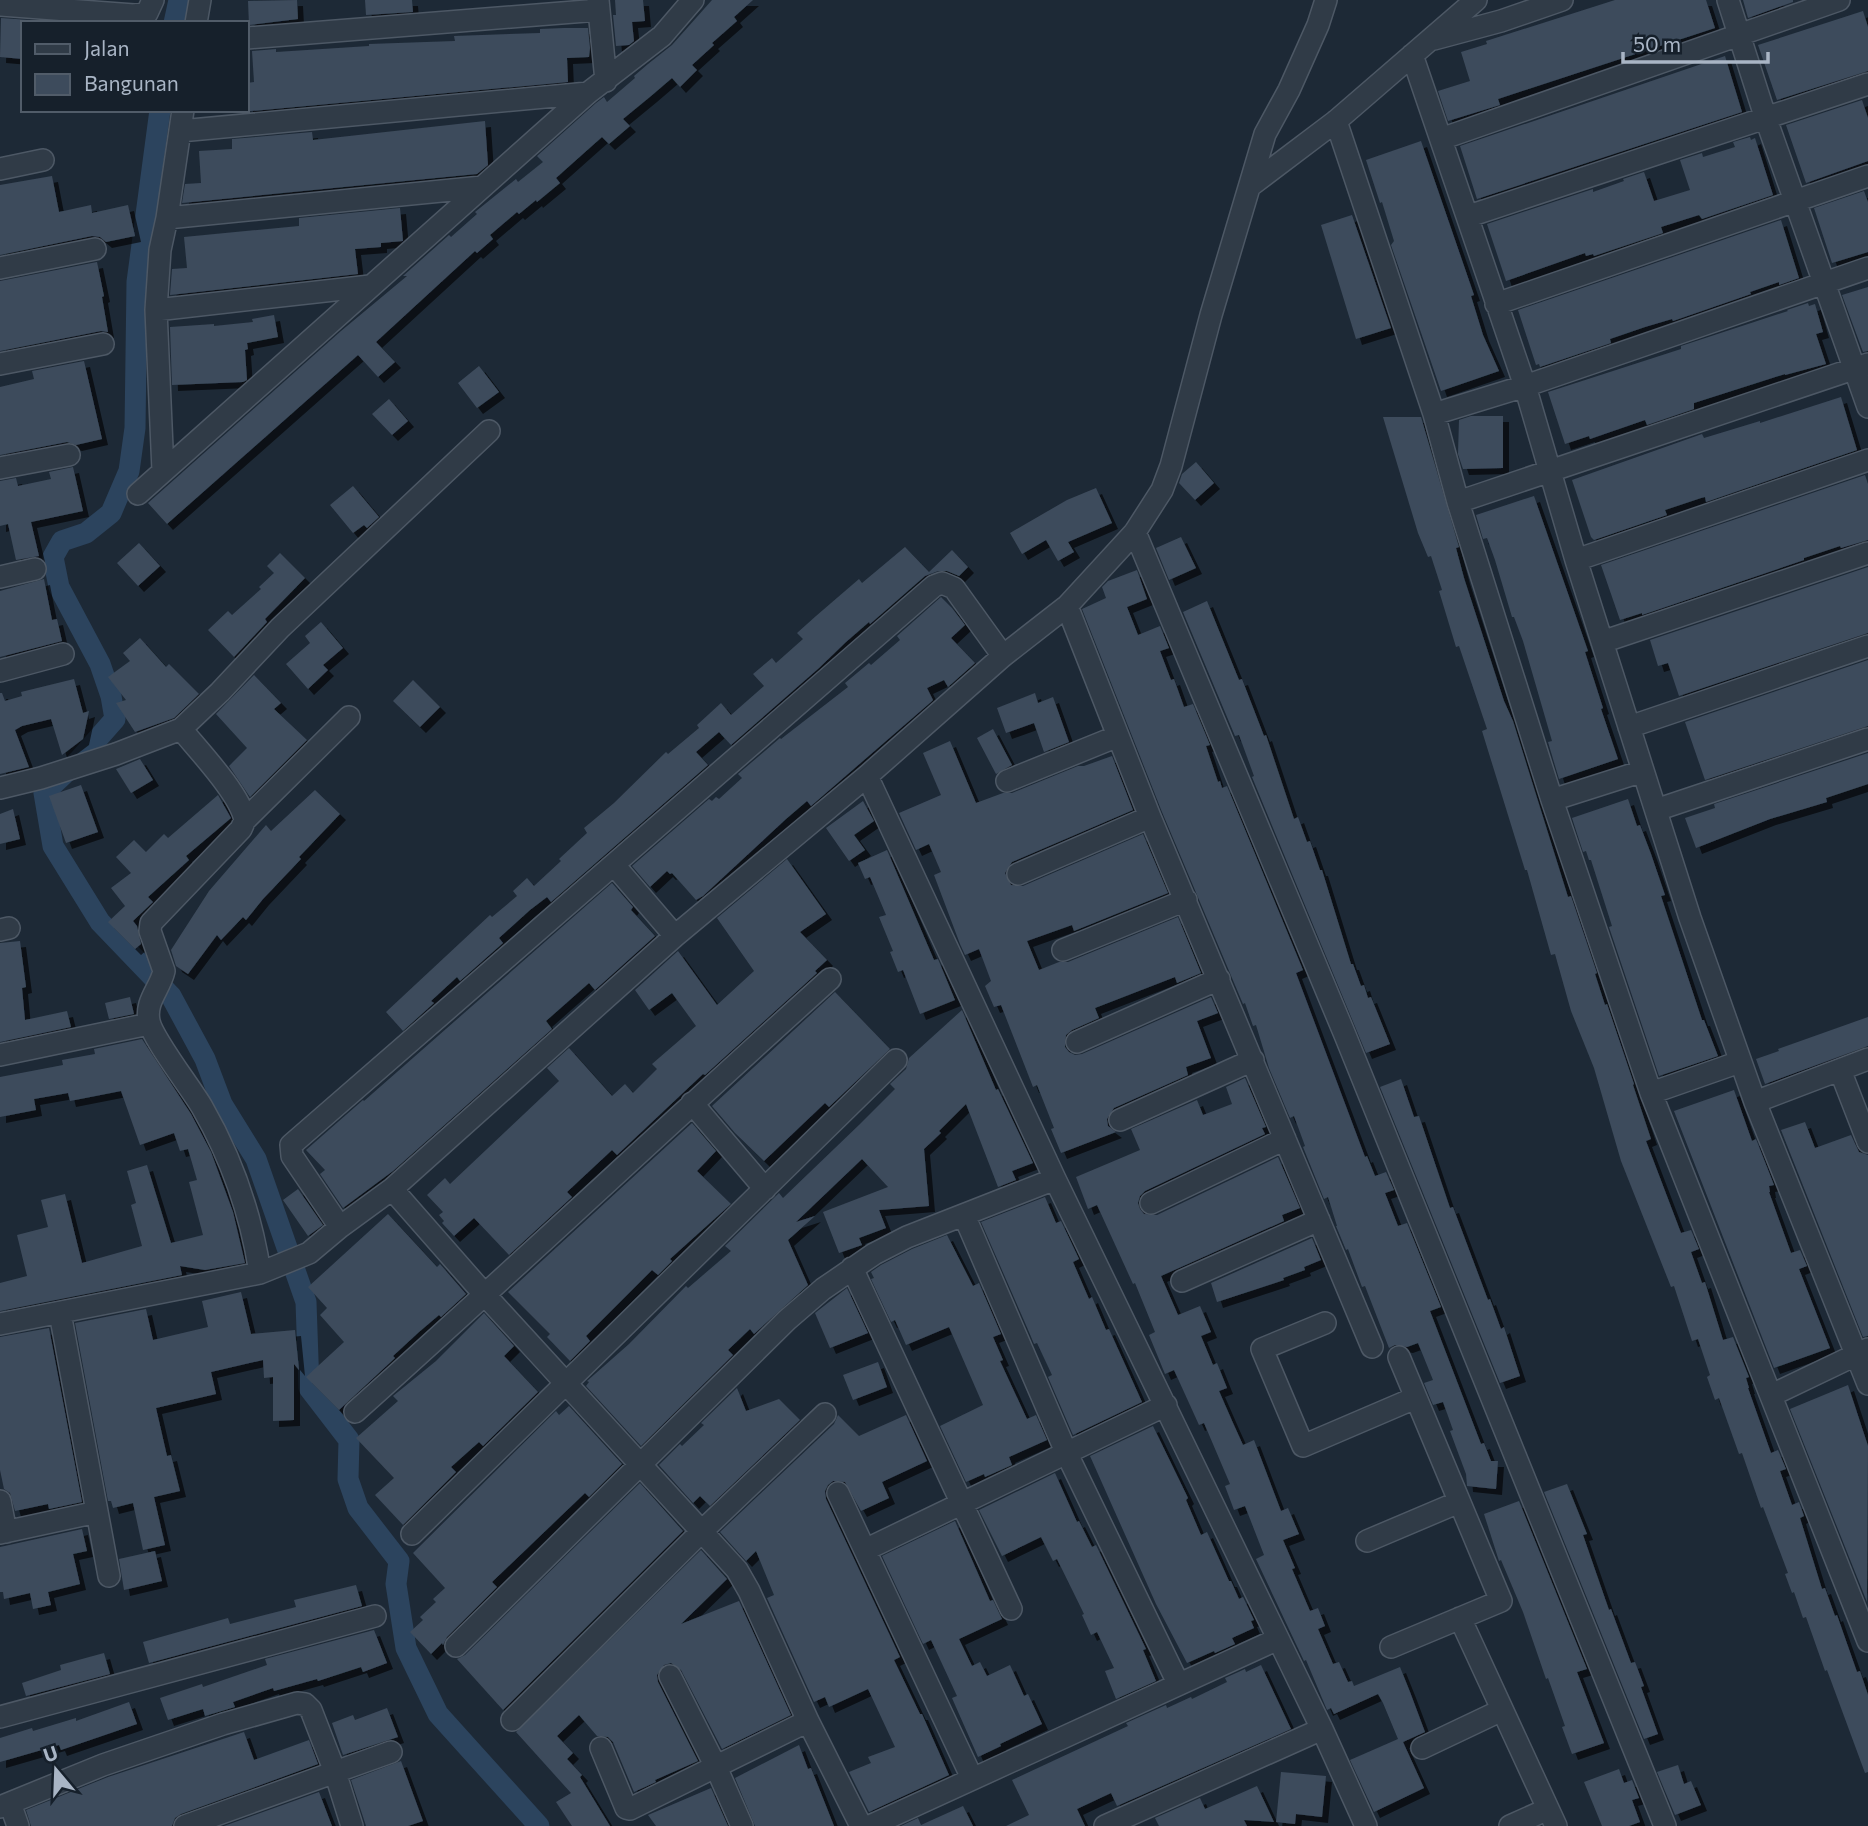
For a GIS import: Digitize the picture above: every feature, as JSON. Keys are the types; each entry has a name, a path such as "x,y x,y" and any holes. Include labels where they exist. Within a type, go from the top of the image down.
{"street":[{"path":"0,5 60,5 143,14 151,8 153,0"},
{"path":"196,21 200,0"},
{"path":"138,494 588,93 662,36 692,0"},
{"path":"0,1324 267,1270 309,1253 392,1189 675,936 867,776 1003,656 1067,606 1135,532 1162,490 1265,134 1289,90 1318,25 1326,0"},
{"path":"1250,186 1336,121 1476,0"},
{"path":"1429,40 1457,34 1562,0"},
{"path":"1728,0 1766,119 1825,283 1862,366 1868,407"},
{"path":"1441,139 1839,0"},
{"path":"248,38 599,5 606,80"},
{"path":"1412,55 1525,386 1576,560 1690,918 1755,1102 1821,1273 1862,1352 1868,1384"},
{"path":"1469,216 1868,84"},
{"path":"163,471 156,310 160,250 182,121 588,93"},
{"path":"1336,121 1434,415 1458,502 1552,800 1651,1093 1868,1640"},
{"path":"0,169 43,160"},
{"path":"1496,304 1868,176"},
{"path":"167,218 482,187"},
{"path":"0,268 95,249"},
{"path":"1434,415 1868,268"},
{"path":"156,310 370,286"},
{"path":"0,364 103,344"},
{"path":"1458,502 1862,366"},
{"path":"0,788 100,759 181,729 280,628 489,431"},
{"path":"0,468 69,456"},
{"path":"1576,560 1868,460"},
{"path":"1135,532 1345,1035 1665,1826"},
{"path":"1602,642 1868,553"},
{"path":"0,577 35,569"},
{"path":"340,1227 292,1156 291,1145 934,586 942,583 954,588 1003,656"},
{"path":"1067,606 1150,817 1372,1347"},
{"path":"1629,727 1868,646"},
{"path":"0,671 63,654"},
{"path":"267,1270 247,1206 226,1154 202,1107 149,1024 149,1006 162,978 163,964 150,931 151,923 241,829 245,820 349,717"},
{"path":"181,729 241,807 245,820"},
{"path":"1007,781 1118,736"},
{"path":"1656,810 1868,739"},
{"path":"1552,800 1643,771"},
{"path":"867,776 1055,1179 1322,1729 1366,1826"},
{"path":"1018,874 1150,817"},
{"path":"614,865 675,936"},
{"path":"1063,950 1186,900"},
{"path":"355,1412 830,979"},
{"path":"1077,1042 1219,979"},
{"path":"0,1055 149,1024"},
{"path":"1755,1102 1868,1059"},
{"path":"412,1534 896,1060"},
{"path":"1120,1120 1253,1060"},
{"path":"1651,1093 1731,1065"},
{"path":"1840,1069 1868,1142"},
{"path":"692,1103 765,1189"},
{"path":"1151,1203 1285,1139"},
{"path":"456,1646 787,1320 823,1289 852,1268 907,1237 1055,1179"},
{"path":"392,1189 485,1295 737,1570 808,1721 862,1826"},
{"path":"964,1215 1066,1452 1178,1683"},
{"path":"1182,1281 1319,1220"},
{"path":"852,1268 1011,1609"},
{"path":"60,1312 109,1576"},
{"path":"1325,1323 1262,1349 1303,1446 1415,1398"},
{"path":"1772,1395 1862,1352"},
{"path":"1391,1647 1501,1601 1399,1356"},
{"path":"865,1550 1166,1405"},
{"path":"512,1720 701,1532 825,1414"},
{"path":"838,1493 972,1778"},
{"path":"0,1501 3,1532 97,1512"},
{"path":"1367,1541 1459,1502"},
{"path":"0,1717 375,1616"},
{"path":"1460,1618 1552,1817 1510,1826"},
{"path":"870,1826 1278,1639"},
{"path":"670,1676 742,1826"},
{"path":"18,1826 5,1805 114,1761 223,1724 297,1703 304,1704 311,1710 352,1826"},
{"path":"1422,1748 1502,1710"},
{"path":"601,1748 626,1808 630,1810 808,1721"},
{"path":"1105,1826 1322,1729"},
{"path":"185,1826 391,1752"}],"building":[{"path":"297,0 298,19 249,25 248,1"},
{"path":"365,0 412,0 413,12 366,15"},
{"path":"615,0 643,0 645,21 632,22 634,41 629,45 616,46 613,15 616,15"},
{"path":"712,0 753,0 734,17 737,21 692,65 697,70 680,87 672,78 623,119 630,126 609,144 602,137 556,178 560,183 537,202 536,200 519,214 517,212 490,235 493,239 477,253 475,251 376,342 395,362 378,377 358,355 167,524 148,503 341,331 407,276 403,276 449,235 451,237 477,214 475,212 516,179 518,182 543,162 537,156 596,103 604,97 607,102 635,78 634,76 672,45"},
{"path":"1615,0 1706,0 1715,28 1498,99 1500,105 1448,121 1438,91 1470,81 1461,52 1487,44 1486,41"},
{"path":"1743,0 1793,0 1793,2 1748,18"},
{"path":"1863,11 1868,27 1868,71 1777,100 1758,45"},
{"path":"1,18 30,20 21,21 21,59 0,57"},
{"path":"588,28 589,57 567,58 568,82 248,111 248,83 254,82 252,51 276,49 276,52 369,44 455,41 454,36 540,33 540,29"},
{"path":"1725,56 1742,112 1477,199 1460,146"},
{"path":"1862,100 1868,118 1868,161 1806,183 1786,125"},
{"path":"485,121 488,165 477,174 182,203 185,184 201,183 199,151 232,149 232,139 312,132 313,140"},
{"path":"1750,137 1751,140 1755,138 1773,195 1702,219 1699,215 1661,227 1663,233 1594,256 1586,256 1585,253 1506,281 1487,224 1593,189 1593,192 1644,172 1654,201 1690,190 1680,160 1702,153 1703,157 1735,147 1733,142"},
{"path":"1421,141 1474,295 1471,296 1483,335 1499,371 1441,391 1391,245 1394,241 1366,160"},
{"path":"52,176 59,212 91,205 92,213 128,205 135,236 106,242 100,237 92,236 0,255 0,185"},
{"path":"1864,191 1868,202 1868,252 1832,263 1814,208"},
{"path":"400,208 403,241 381,243 381,247 355,249 358,274 170,295 172,269 187,268 184,237 299,226 299,218"},
{"path":"1352,215 1391,328 1356,339 1321,225"},
{"path":"1781,220 1799,278 1779,285 1779,282 1673,321 1672,319 1610,339 1611,343 1540,367 1539,364 1536,365 1518,310"},
{"path":"97,262 108,332 101,331 0,351 0,281"},
{"path":"1868,287 1868,351 1863,352 1842,295"},
{"path":"1808,303 1809,306 1815,304 1823,332 1816,334 1826,364 1694,403 1694,409 1647,425 1645,420 1590,439 1589,436 1565,444 1548,392 1681,349 1681,346"},
{"path":"274,315 278,337 247,343 247,380 172,385 170,327 253,322 252,319"},
{"path":"84,361 102,439 76,445 67,442 0,455 0,387 34,379 32,371"},
{"path":"479,366 499,392 477,408 458,383"},
{"path":"1841,397 1857,450 1706,502 1705,497 1665,510 1667,515 1594,540 1591,537 1572,480 1702,434 1704,438"},
{"path":"389,399 408,421 392,435 372,414"},
{"path":"1471,416 1503,416 1503,468 1463,469 1458,454 1459,420"},
{"path":"1383,417 1421,417 1459,547 1456,548 1464,578 1513,721 1568,897 1571,896 1605,1005 1607,1004 1634,1084 1651,1139 1646,1141 1681,1233 1691,1230 1699,1249 1691,1252 1702,1283 1705,1282 1723,1340 1733,1337 1749,1377 1746,1378 1748,1388 1771,1453 1778,1450 1786,1469 1780,1471 1792,1505 1799,1502 1804,1516 1800,1518 1822,1589 1825,1588 1835,1616 1837,1615 1868,1695 1868,1772 1865,1773 1806,1617 1803,1618 1794,1592 1792,1593 1785,1574 1788,1573 1742,1453 1739,1454 1719,1398 1715,1400 1698,1339 1692,1341 1674,1286 1671,1287 1621,1161 1594,1068 1571,1011 1555,954 1551,955 1482,731 1487,729 1459,646 1456,647 1431,556 1428,557 1418,533"},
{"path":"1196,462 1214,483 1195,500 1179,483 1182,474"},
{"path":"73,467 83,511 31,522 39,556 16,560 8,524 0,526 0,481 16,478 18,486 51,479 49,472"},
{"path":"1865,475 1868,484 1868,540 1841,548 1840,546 1642,615 1620,620 1601,565"},
{"path":"353,486 379,517 367,528 364,525 353,533 330,505"},
{"path":"1096,488 1112,523 1068,542 1074,552 1058,561 1046,540 1022,554 1010,533 1067,500"},
{"path":"1534,496 1588,651 1585,652 1618,759 1559,779 1548,742 1552,741 1523,641 1512,617 1487,538 1483,539 1476,515"},
{"path":"1181,537 1196,568 1169,580 1156,548"},
{"path":"139,543 160,566 138,586 117,563"},
{"path":"905,547 929,572 952,550 968,567 959,576 938,571 925,576 846,642 731,745 719,732 696,752 708,765 551,902 547,897 530,910 499,938 503,943 460,981 457,977 431,1001 434,1003 403,1031 386,1012 490,915 492,917 517,896 513,891 527,878 534,886 587,833 584,828 666,752 668,754 699,728 697,725 721,703 731,715 764,686 753,674 772,658 776,663 803,639 797,633 859,579 862,583"},
{"path":"280,553 305,578 265,619 267,622 234,657 208,630 228,611 232,615 261,589 259,587 274,573 267,566"},
{"path":"1868,567 1868,633 1679,696 1668,663 1658,666 1650,640"},
{"path":"1137,570 1147,599 1127,607 1138,635 1160,626 1169,648 1160,651 1171,680 1174,679 1184,707 1193,704 1210,745 1206,746 1218,782 1220,781 1222,788 1227,786 1303,970 1296,973 1365,1157 1367,1156 1375,1176 1386,1172 1394,1190 1385,1193 1398,1226 1407,1223 1441,1307 1430,1311 1481,1444 1484,1443 1491,1461 1498,1461 1496,1489 1467,1486 1466,1474 1450,1431 1453,1430 1443,1402 1433,1405 1424,1383 1433,1380 1418,1343 1389,1348 1365,1286 1362,1287 1336,1226 1328,1197 1324,1199 1294,1116 1290,1118 1269,1068 1256,1025 1253,1026 1245,1003 1243,1004 1162,812 1082,609 1106,598 1102,587 1108,581"},
{"path":"44,579 52,620 57,619 62,641 0,657 0,591"},
{"path":"941,597 965,625 951,638 975,663 948,687 944,680 927,688 933,700 931,702 811,806 807,801 703,896 696,900 672,873 667,871 650,887 632,866 709,799 719,799 742,778 738,774 780,738 848,687 845,683 900,640 897,636"},
{"path":"1207,601 1239,680 1242,679 1264,736 1266,735 1294,819 1298,817 1307,842 1310,841 1322,870 1351,964 1361,986 1364,985 1368,998 1371,997 1390,1044 1366,1053 1252,777 1254,776 1239,735 1235,736 1183,612"},
{"path":"321,622 343,648 323,665 328,670 308,689 286,664 310,643 305,636"},
{"path":"140,638 166,667 169,664 199,694 174,718 135,732 116,703 126,700 108,677 130,661 123,653"},
{"path":"1868,660 1868,726 1705,780 1685,722"},
{"path":"254,675 281,703 274,709 307,740 250,797 229,766 247,748 216,714"},
{"path":"74,679 83,713 89,711 83,739 62,755 51,719 22,726 15,730 29,767 0,774 0,693 5,701 22,696 21,692"},
{"path":"413,680 440,707 420,727 393,701"},
{"path":"1035,693 1038,703 1053,697 1069,742 1044,752 1034,723 1006,733 997,708"},
{"path":"993,729 1012,765 996,774 977,738"},
{"path":"950,741 976,803 1003,793 1012,793 1078,766 1112,756 1133,810 1012,862 1005,873 1011,885 1023,886 1143,834 1168,893 1074,931 1072,925 1027,941 1039,970 1059,962 1068,962 1178,917 1201,973 1177,983 1175,977 1095,1008 1099,1018 1066,1035 1065,1047 1069,1052 1082,1054 1211,997 1218,1013 1197,1021 1211,1058 1186,1067 1188,1075 1114,1108 1107,1119 1108,1126 1116,1132 1061,1153 1037,1085 1033,1087 1001,1005 994,1007 985,986 991,981 979,949 965,955 960,944 934,875 941,872 929,844 916,850 899,813 941,795 923,753"},
{"path":"1868,753 1868,784 1826,798 1827,802 1770,819 1696,848 1685,818 1715,808 1714,804"},
{"path":"140,759 153,780 131,793 116,769"},
{"path":"81,785 98,832 66,843 49,796"},
{"path":"315,790 340,814 299,857 301,859 246,920 243,917 221,940 217,935 188,974 176,966 171,950 209,891 266,825 271,831"},
{"path":"218,795 231,818 186,856 189,860 148,897 153,902 133,921 137,926 141,944 135,949 108,922 125,906 111,888 131,873 116,857 134,840 146,852 164,834 168,838"},
{"path":"1628,799 1637,826 1640,825 1651,854 1665,895 1661,896 1702,1020 1718,1056 1659,1076 1609,927 1612,926 1591,860 1586,851 1583,852 1572,818"},
{"path":"863,801 874,821 854,835 865,850 849,861 826,828"},
{"path":"13,809 20,839 0,844 0,814"},
{"path":"887,850 934,960 938,959 955,1000 920,1014 903,970 898,972 890,952 893,951 879,917 886,915 870,877 865,879 858,863"},
{"path":"787,859 826,914 800,932 827,960 815,971 817,973 617,1155 612,1150 567,1192 572,1197 509,1255 474,1218 454,1236 442,1223 444,1221 439,1215 443,1212 427,1195 445,1178 450,1184 559,1081 547,1068 569,1048 612,1096 625,1084 633,1093 657,1069 652,1064 696,1026 672,993 649,1010 635,990 678,951 717,1005 754,971 717,918"},
{"path":"612,883 633,907 631,910 655,936 595,990 589,983 546,1021 552,1029 393,1171 343,1208 320,1174 325,1170 306,1150"},
{"path":"20,941 26,987 22,988 25,1020 67,1011 71,1027 0,1042 0,943"},
{"path":"835,992 890,1049 829,1107 825,1103 764,1161 712,1106"},
{"path":"130,997 134,1014 109,1019 105,1003"},
{"path":"962,1010 996,1090 998,1089 1033,1163 1012,1171 1016,1180 998,1187 966,1104 924,1149 929,1206 879,1210 886,1228 859,1238 862,1245 839,1253 823,1212 888,1187 862,1159 796,1222 815,1216 788,1240 808,1285 754,1334 750,1329 728,1350 733,1355 641,1446 586,1386 589,1382 587,1381 629,1344 686,1286 688,1288 731,1251 725,1246 779,1193 783,1198 860,1124 895,1089 890,1084 906,1069 909,1058"},
{"path":"1868,1017 1868,1046 1765,1084 1756,1059"},
{"path":"142,1039 191,1114 211,1152 233,1212 245,1263 205,1270 180,1266 182,1275 0,1311 0,1283 27,1276 17,1235 48,1227 41,1200 65,1194 82,1263 142,1246 131,1205 136,1203 127,1171 147,1165 171,1243 203,1235 189,1182 197,1180 188,1149 180,1151 174,1133 140,1145 121,1091 70,1101 68,1093 34,1099 36,1110 0,1117 0,1077 63,1065 62,1060 95,1054 94,1049"},
{"path":"1245,1078 1266,1127 1262,1128 1265,1134 1145,1191 1138,1203 1144,1214 1157,1215 1278,1157 1300,1208 1282,1215 1284,1221 1161,1276 1178,1315 1200,1306 1211,1332 1201,1336 1213,1365 1217,1363 1227,1388 1219,1391 1243,1445 1254,1440 1281,1511 1288,1508 1299,1534 1283,1540 1310,1611 1318,1608 1325,1626 1318,1629 1333,1664 1339,1662 1348,1682 1352,1681 1354,1686 1400,1667 1410,1692 1425,1732 1403,1742 1424,1788 1374,1812 1350,1760 1398,1739 1383,1703 1378,1694 1334,1714 1331,1708 1327,1710 1306,1660 1304,1661 1256,1559 1264,1555 1245,1506 1234,1510 1225,1486 1230,1484 1204,1423 1199,1425 1174,1370 1165,1374 1149,1335 1155,1332 1135,1283 1133,1284 1097,1205 1088,1209 1076,1177 1140,1150 1131,1129 1197,1100 1203,1115 1232,1104 1226,1087"},
{"path":"1401,1079 1414,1117 1419,1116 1450,1208 1453,1207 1488,1300 1490,1299 1501,1329 1504,1327 1520,1376 1500,1383 1380,1087"},
{"path":"1734,1090 1752,1141 1756,1139 1774,1185 1769,1186 1769,1192 1791,1253 1800,1250 1807,1266 1799,1269 1830,1348 1774,1368 1674,1111"},
{"path":"1805,1122 1815,1148 1851,1135 1859,1152 1868,1155 1868,1336 1863,1337 1781,1130"},
{"path":"692,1123 716,1151 697,1171 731,1204 670,1259 672,1261 658,1275 652,1270 586,1336 590,1341 570,1361 547,1337 550,1334 508,1292"},
{"path":"298,1189 323,1225 308,1236 283,1200"},
{"path":"1045,1197 1056,1223 1061,1221 1079,1259 1073,1262 1089,1299 1092,1297 1106,1330 1109,1329 1142,1402 1073,1435 1048,1377 1052,1375 1037,1343 1034,1344 981,1222"},
{"path":"388,1214 437,1267 440,1264 466,1294 441,1317 439,1315 419,1332 339,1410 306,1377 344,1342 320,1315 327,1308 308,1287"},
{"path":"947,1235 973,1286 979,1283 1001,1334 993,1337 1003,1360 1000,1361 1027,1419 1036,1415 1047,1440 1009,1457 1012,1465 966,1482 940,1426 983,1405 949,1327 906,1345 895,1320 891,1322 871,1279 874,1278 871,1272 881,1265"},
{"path":"1312,1238 1321,1260 1304,1267 1305,1270 1283,1278 1284,1280 1217,1302 1211,1283"},
{"path":"847,1288 868,1333 830,1348 815,1313"},
{"path":"241,1292 251,1334 295,1330 299,1370 294,1364 294,1420 273,1421 273,1377 264,1378 263,1360 211,1372 216,1394 156,1408 167,1456 171,1455 180,1491 154,1497 165,1545 143,1550 133,1503 113,1508 111,1501 108,1501 75,1323 146,1309 153,1340 208,1327 202,1301"},
{"path":"484,1313 514,1346 504,1356 538,1392 483,1446 479,1442 451,1467 456,1472 403,1525 375,1495 394,1478 356,1438 398,1401 393,1396 436,1361"},
{"path":"49,1328 82,1502 49,1509 48,1504 15,1511 10,1493 4,1489 0,1470 0,1337"},
{"path":"878,1362 887,1387 853,1400 843,1375"},
{"path":"1848,1385 1868,1446 1867,1602 1790,1409"},
{"path":"737,1388 746,1411 779,1399 800,1420 710,1506 700,1496 693,1503 659,1465 704,1425 701,1423"},
{"path":"569,1406 622,1464 589,1497 585,1493 492,1582 497,1587 447,1637 443,1645 442,1643 431,1654 410,1632 423,1620 420,1617 436,1602 433,1599 445,1588 413,1553 556,1411 559,1415"},
{"path":"838,1415 859,1436 906,1415 927,1461 882,1482 889,1498 861,1511 845,1482 833,1481 825,1491 826,1499 900,1657 894,1660 949,1775 869,1812 849,1772 871,1763 868,1757 895,1747 868,1689 829,1707 825,1697 814,1702 767,1598 774,1595 756,1551 746,1561 720,1532 834,1424"},
{"path":"1153,1426 1188,1498 1186,1500 1201,1535 1207,1532 1229,1581 1239,1599 1243,1597 1254,1620 1251,1621 1254,1628 1232,1638 1235,1644 1187,1663 1156,1604 1090,1456"},
{"path":"1055,1473 1077,1522 1079,1521 1092,1547 1096,1545 1146,1649 1143,1650 1156,1681 1116,1699 1105,1671 1114,1668 1097,1632 1091,1635 1082,1615 1084,1614 1057,1559 1053,1561 1041,1537 1002,1556 979,1510"},
{"path":"640,1483 683,1531 503,1710 457,1659 465,1655"},
{"path":"1567,1484 1587,1534 1583,1535 1609,1610 1611,1609 1631,1663 1635,1662 1644,1686 1641,1687 1658,1734 1644,1739 1544,1492"},
{"path":"1519,1501 1587,1669 1577,1672 1604,1743 1572,1754 1548,1678 1546,1679 1523,1612 1501,1560 1499,1561 1484,1514"},
{"path":"955,1521 990,1601 993,1600 1002,1619 959,1639 972,1666 980,1662 987,1676 1010,1665 1024,1696 1028,1694 1042,1724 978,1757 952,1698 957,1696 931,1640 923,1644 882,1556"},
{"path":"82,1529 87,1551 73,1554 80,1584 48,1592 51,1605 33,1609 30,1593 4,1599 3,1592 0,1592 0,1547"},
{"path":"701,1550 727,1579 681,1624 739,1601 791,1715 722,1749 681,1670 671,1663 664,1665 657,1675 658,1682 698,1761 634,1792 613,1742 608,1737 597,1736 579,1715 557,1736 573,1753 567,1759 582,1775 580,1777 610,1826 572,1826 556,1802 571,1793 516,1732"},
{"path":"155,1551 162,1581 124,1590 119,1559"},
{"path":"356,1585 362,1606 149,1663 143,1642 228,1618 230,1624 296,1607 294,1600"},
{"path":"374,1630 387,1663 363,1672 361,1667 318,1681 317,1679 274,1691 273,1688 233,1702 235,1707 205,1716 203,1709 168,1720 160,1698 202,1684 203,1687 267,1665 265,1659"},
{"path":"104,1653 110,1674 26,1696 22,1683 61,1670 60,1665"},
{"path":"1261,1665 1291,1729 1117,1806 1111,1793 1077,1809 1085,1826 1006,1826 1029,1815 1012,1780 1128,1726 1126,1723 1166,1705 1167,1708 1191,1697 1192,1699 1227,1682 1225,1678"},
{"path":"129,1702 137,1724 61,1750 59,1745 0,1762 0,1738 76,1718 76,1721"},
{"path":"387,1708 398,1737 343,1755 332,1723 353,1715 355,1720"},
{"path":"244,1732 254,1760 309,1740 318,1764 181,1814 175,1818 172,1826 31,1826 26,1810 108,1777"},
{"path":"799,1745 834,1826 755,1826 735,1778"},
{"path":"401,1761 423,1821 408,1826 366,1826 351,1780"},
{"path":"1678,1765 1684,1784 1691,1781 1701,1805 1675,1815 1657,1772"},
{"path":"1619,1769 1624,1783 1632,1780 1639,1798 1632,1800 1640,1822 1629,1826 1602,1826 1584,1782"},
{"path":"1281,1772 1326,1776 1322,1817 1296,1814 1295,1824 1276,1822"},
{"path":"1257,1786 1274,1822 1244,1820 1247,1826 1159,1826 1155,1818 1200,1798 1205,1809"},
{"path":"711,1788 728,1826 656,1826 648,1815"},
{"path":"319,1792 332,1826 224,1826"},
{"path":"963,1806 973,1826 901,1826 918,1818 921,1825"}],"waterway":[{"path":"174,21 179,0"},
{"path":"160,112 137,282 135,428 129,471 111,513 86,533 62,541 53,557 59,587 100,664 111,696 115,719 79,760 44,793 53,846 100,922 171,996 205,1059 222,1104 256,1159 306,1302 309,1388 349,1440 348,1479 358,1508 399,1561 396,1584 406,1648 438,1714 539,1826"}]}
